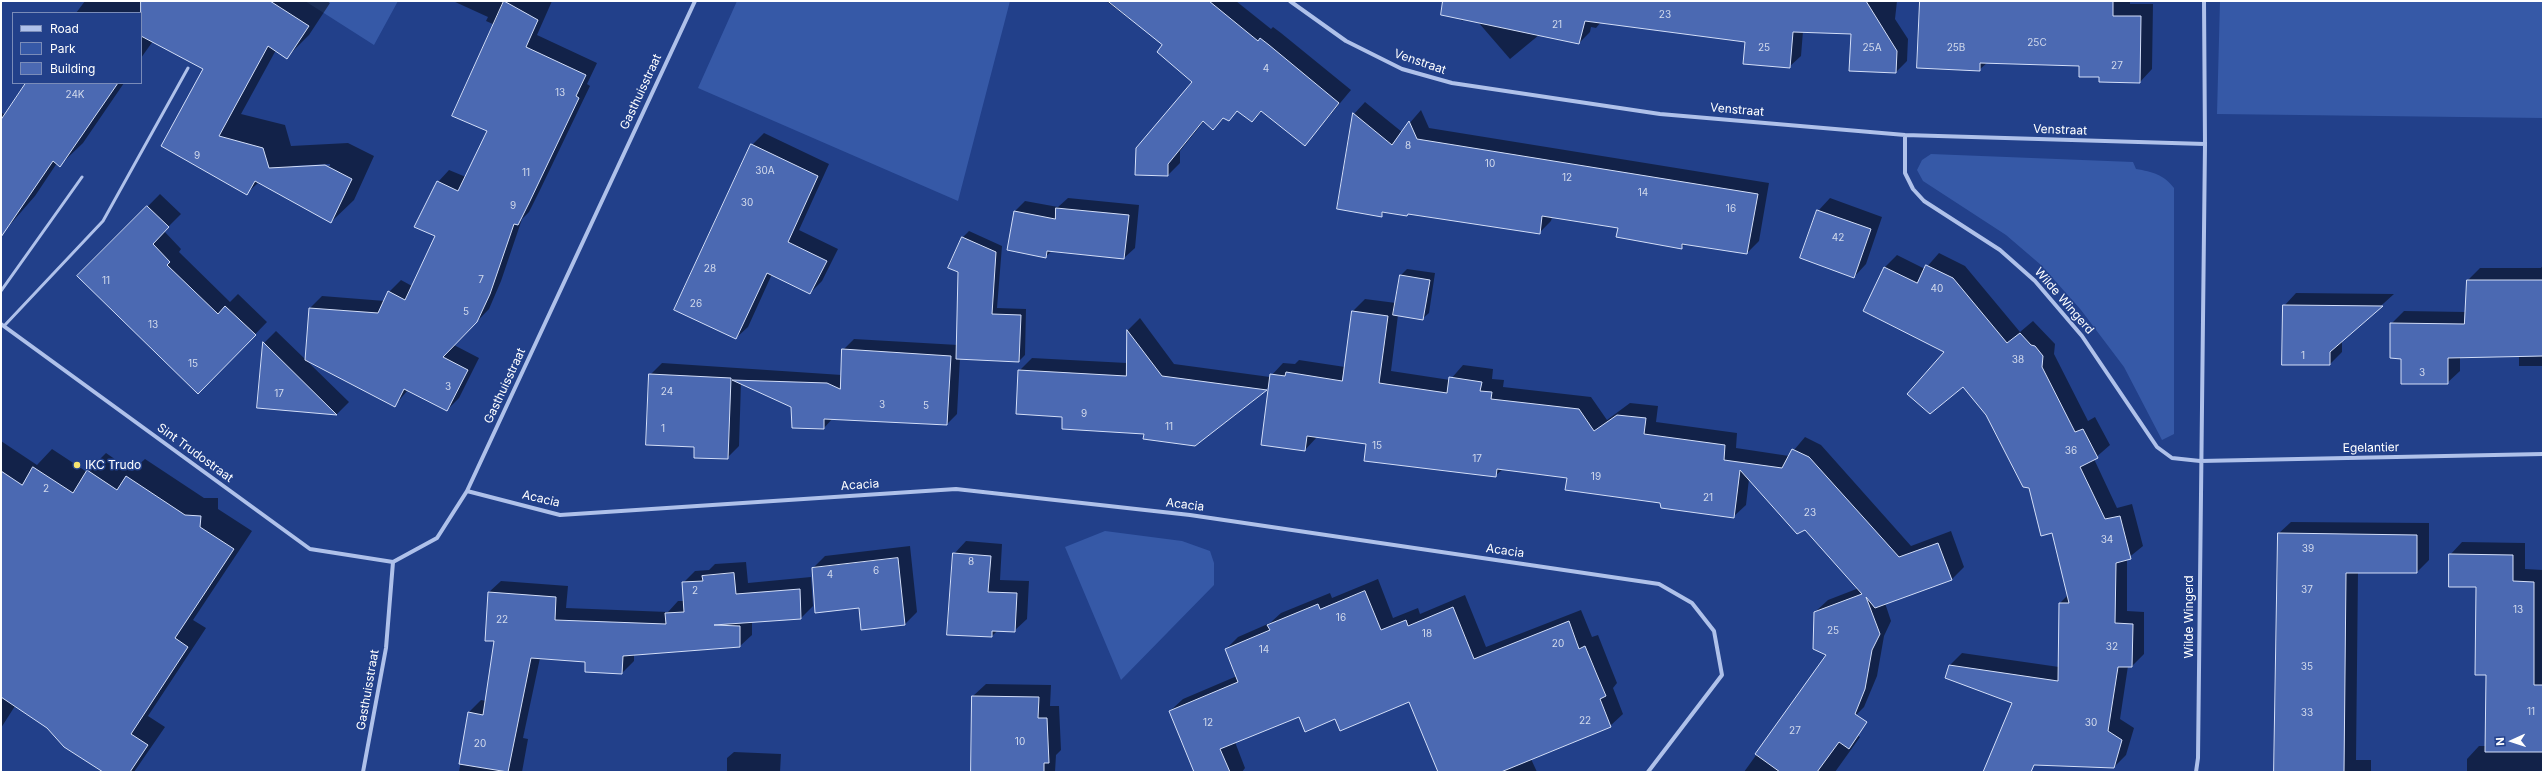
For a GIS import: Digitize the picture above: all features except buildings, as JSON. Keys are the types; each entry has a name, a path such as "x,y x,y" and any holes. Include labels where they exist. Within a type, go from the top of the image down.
{"street":[{"name":"Gasthuisstraat","path":"363,772 386,648 393,562 437,538 467,491 695,1"},
{"name":"Venstraat","path":"1290,1 1346,41 1402,69 1452,83 1660,114 1905,135 2205,144"},
{"name":"Wilde Wingerd","path":"2196,772 2198,758 2200,461 2205,144 2204,1"},
{"name":"Wilde Wingerd","path":"1905,135 1905,173 1916,193 1924,201 2000,250 2035,281 2082,336 2158,447 2172,458 2200,461"},
{"name":"Sint Trudostraat","path":"3,325 310,549 393,562"},
{"name":"Egelantier","path":"2200,461 2543,454"},
{"name":"Acacia","path":"467,491 560,515 956,489 1190,515 1659,584 1692,603 1714,630 1722,675 1648,772"}],"lane":[{"path":"3,325 102,221 188,68"},
{"path":"1,291 82,177"}],"green space":[{"path":"305,1 398,1 374,45"},
{"path":"737,1 1010,1 958,201 698,88"},
{"path":"2220,1 2543,1 2543,118 2217,114"},
{"path":"1931,154 2133,162 2136,169 2157,174 2170,183 2174,188 2174,434 2162,440 2124,367 2081,310 2041,265 2006,235 1923,181 1917,170 1922,160"},
{"path":"1105,531 1182,541 1210,551 1214,563 1214,585 1121,680 1065,547"}],"place":[{"name":"IKC Trudo","path":"77,465"}]}
